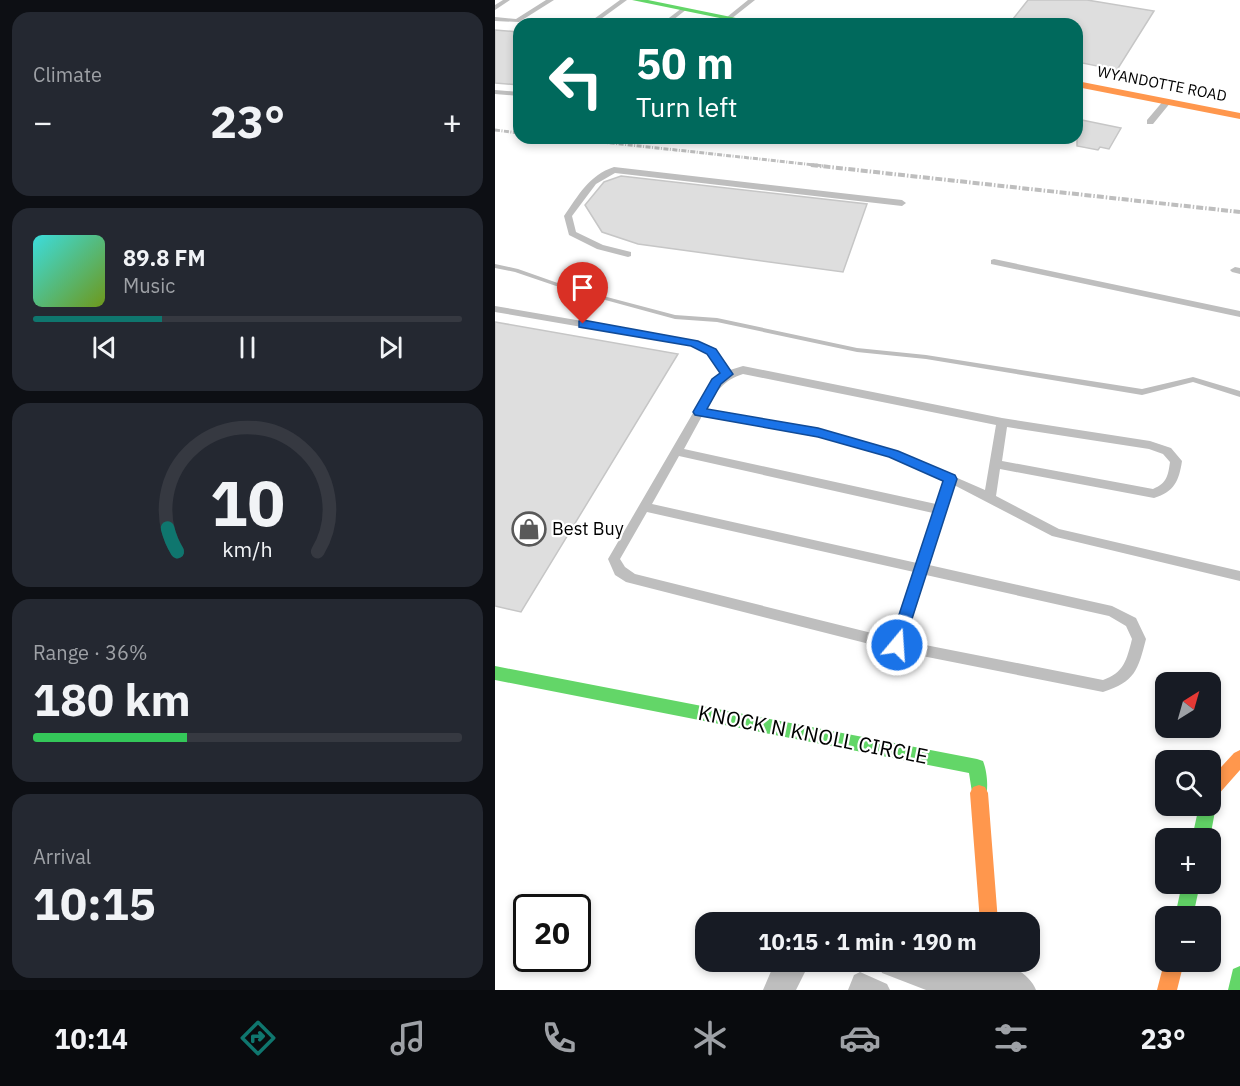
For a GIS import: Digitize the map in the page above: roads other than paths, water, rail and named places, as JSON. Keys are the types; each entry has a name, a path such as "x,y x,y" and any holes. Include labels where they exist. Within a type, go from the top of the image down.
{"main road":[{"path":"636,0 729,18"},
{"name":"WYANDOTTE ROAD","path":"1083,85 1240,116"},
{"name":"KNOCK N KNOLL CIRCLE","path":"495,673 977,767 988,912"},
{"path":"1221,779 1240,758"},
{"path":"1167,990 1172,972"},
{"path":"1238,990 1240,976"}],"street":[{"path":"779,990 787,972"},
{"path":"921,972 963,987 1002,975"}],"lane":[{"path":"495,8 507,0"},
{"path":"522,18 551,0"},
{"path":"598,18 624,0"},
{"path":"729,18 752,0"},
{"path":"672,18 684,9"},
{"path":"495,19 513,21"},
{"path":"495,92 513,94"},
{"path":"1151,122 1167,102"},
{"path":"628,254 600,247 572,233 568,216 590,184 602,173 614,170 902,203"},
{"path":"994,262 1240,314"},
{"path":"495,309 694,343 712,351 727,374"},
{"path":"644,507 1112,611 1131,622 1139,639 1132,668 1121,681 1103,686 897,645 631,578 620,571 614,559 716,382 727,374 743,370 1002,422 1150,445 1167,451 1176,461 1173,483 1165,490 1154,494 995,464"},
{"path":"699,412 818,433 893,454 990,498 1056,533 1240,576"},
{"path":"990,498 1002,422"},
{"path":"677,451 940,510"},
{"path":"897,645 950,479"},
{"path":"857,990 860,981 881,990"}],"waterway":[{"path":"495,266 516,270 567,288 675,317 717,320 857,350 926,357 1142,392 1193,379 1240,394"}],"railway":[{"path":"495,130 513,132"},
{"path":"620,144 824,166"},
{"path":"811,165 1240,212"}],"place":[{"name":"Best Buy","path":"529,529"}]}
